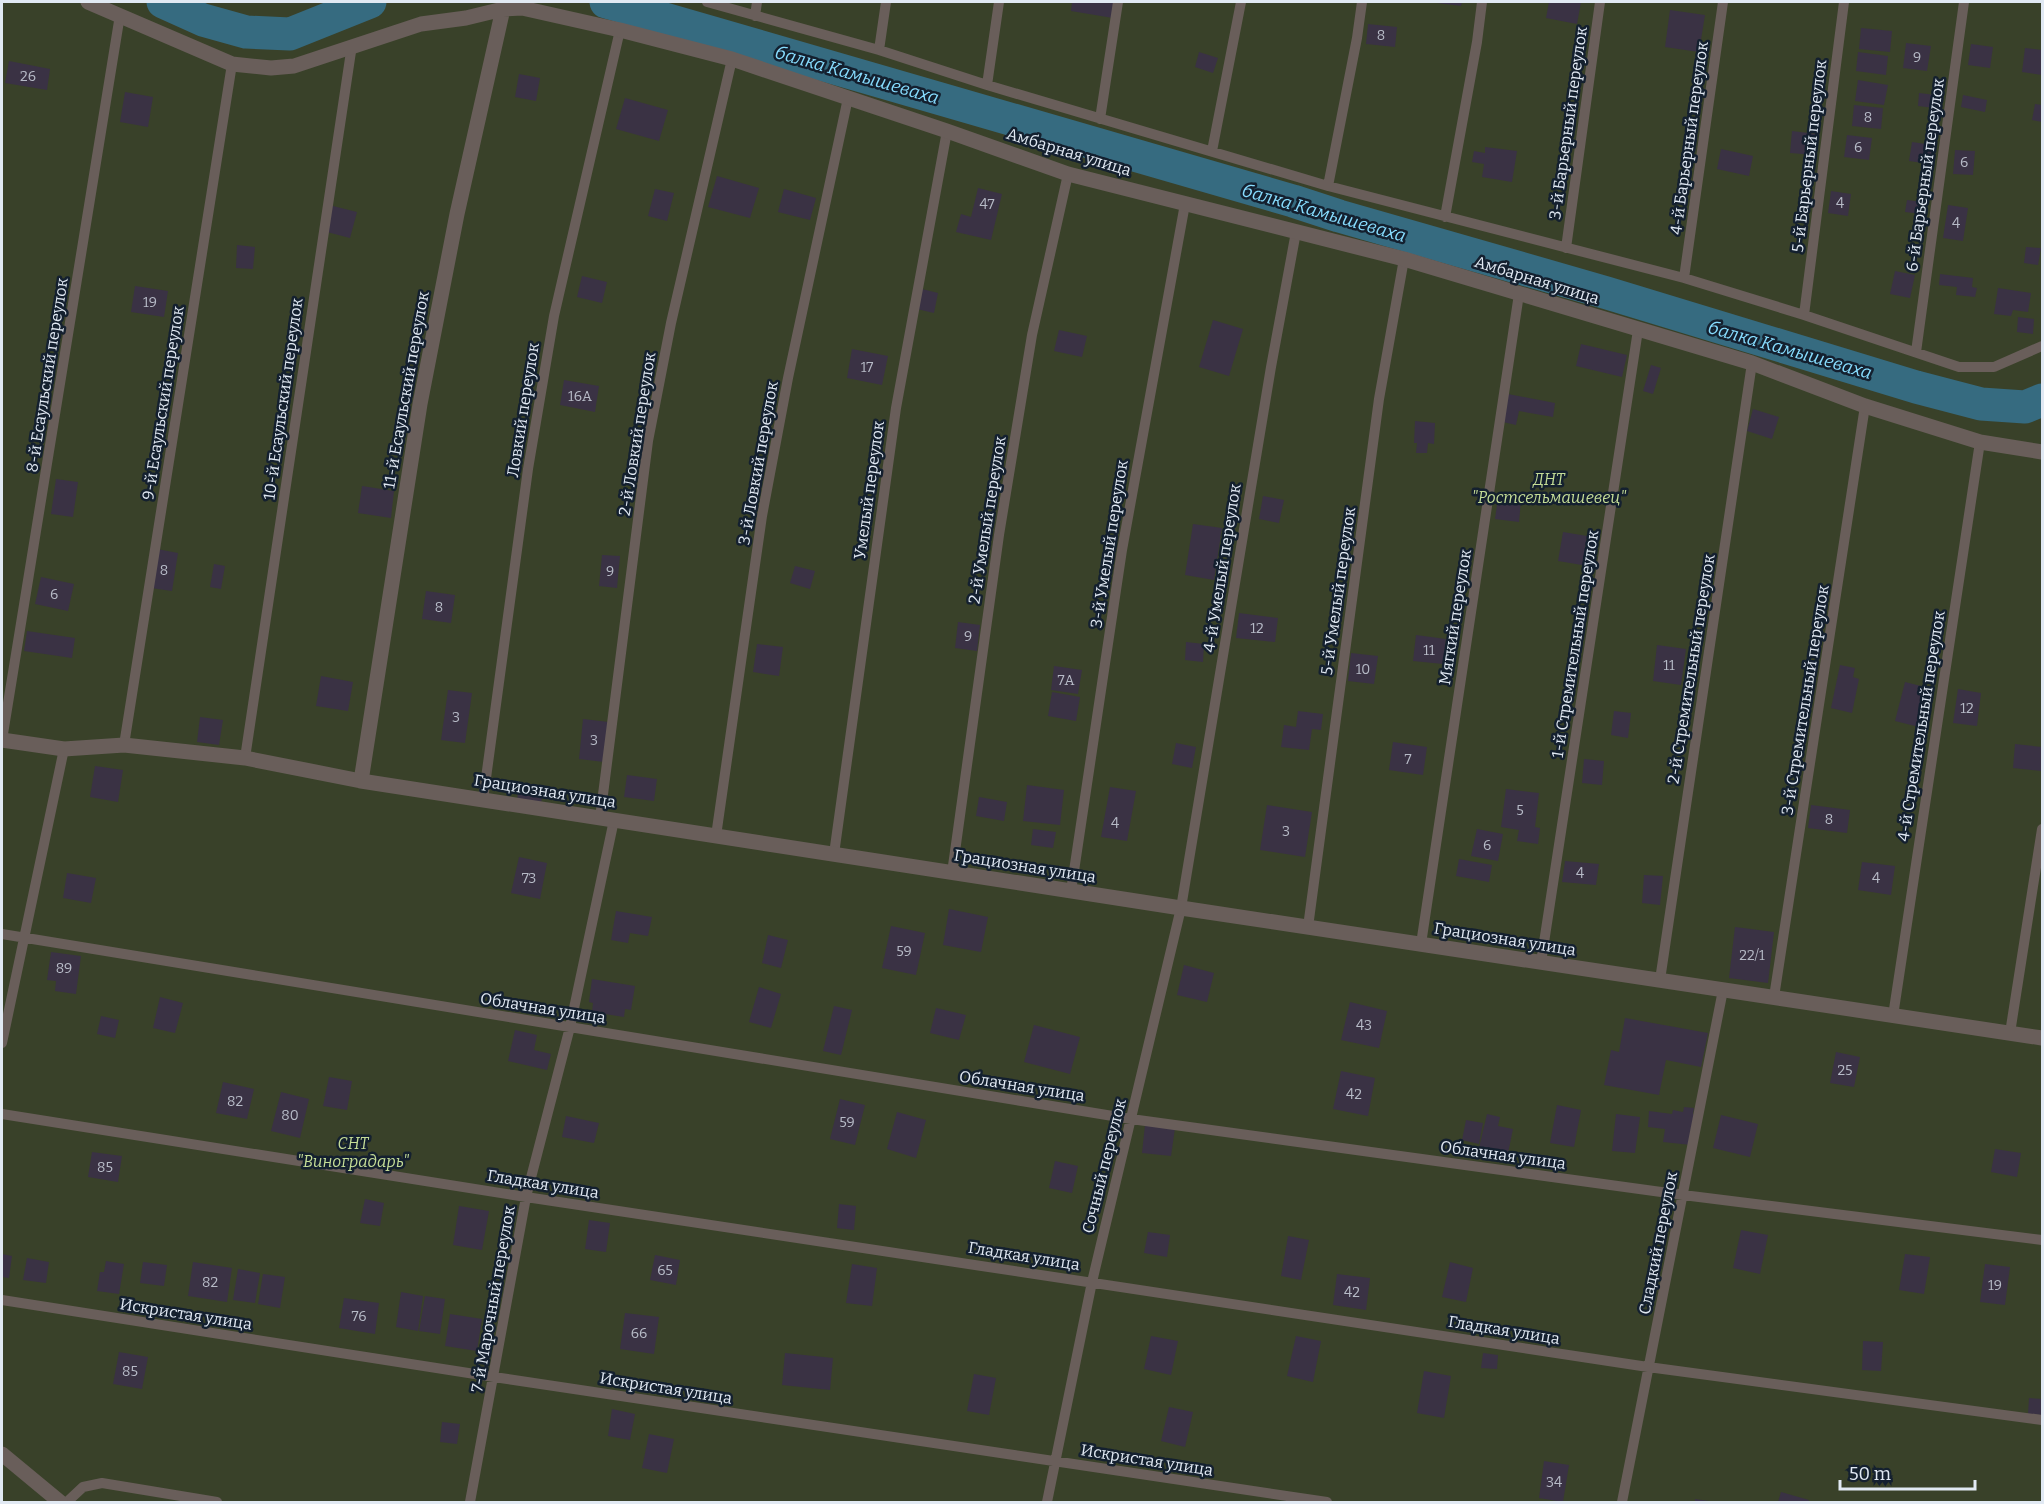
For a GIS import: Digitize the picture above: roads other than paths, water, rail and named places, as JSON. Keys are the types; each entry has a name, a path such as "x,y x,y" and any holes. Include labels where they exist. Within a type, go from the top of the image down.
{"street":[{"name":"Амбарная улица","path":"88,2 232,64 271,68 294,66 421,24 466,18 503,9 522,8 620,30 732,59 1068,174 1296,232 1305,232 1404,259 1752,363 1865,406 1980,442 2043,452"},
{"name":"11-й Есаульский переулок","path":"362,782 420,404 457,214 503,9"},
{"name":"Грациозная улица","path":"2,740 64,749 124,745 245,758 362,782 2043,1038"},
{"path":"2,1454 60,1503"}],"lane":[{"path":"707,2 879,50 987,85 1328,186 1684,278 1959,367 1994,367 2042,345"},
{"path":"755,16 757,2"},
{"path":"879,50 886,2"},
{"path":"987,85 999,2"},
{"path":"1100,119 1118,2"},
{"path":"1212,151 1241,2"},
{"path":"1328,186 1362,2"},
{"path":"1445,218 1477,42 1482,2"},
{"name":"3-й Барьерный переулок","path":"1566,248 1600,2"},
{"name":"4-й Барьерный переулок","path":"1684,278 1724,2"},
{"name":"5-й Барьерный переулок","path":"1804,315 1844,2"},
{"name":"6-й Барьерный переулок","path":"1916,352 1964,2"},
{"name":"8-й Есаульский переулок","path":"2,740 120,15"},
{"name":"Ловкий переулок","path":"483,800 528,469 554,316 620,30"},
{"name":"10-й Есаульский переулок","path":"245,758 352,45"},
{"name":"2-й Ловкий переулок","path":"607,819 648,441 671,323 732,59"},
{"name":"9-й Есаульский переулок","path":"124,745 232,64"},
{"name":"3-й Ловкий переулок","path":"716,836 762,516 788,378 848,98"},
{"name":"Умелый переулок","path":"834,854 896,408 947,131"},
{"name":"2-й Умелый переулок","path":"952,873 999,535 1028,359 1068,174"},
{"name":"3-й Умелый переулок","path":"1071,891 1122,550 1185,204"},
{"name":"4-й Умелый переулок","path":"1180,908 1296,232"},
{"name":"5-й Умелый переулок","path":"1308,927 1379,399 1404,259"},
{"name":"Мягкий переулок","path":"1421,944 1519,294"},
{"name":"1-й Стремительный переулок","path":"1541,962 1638,330"},
{"name":"2-й Стремительный переулок","path":"1660,980 1752,363"},
{"name":"3-й Стремительный переулок","path":"1774,998 1865,406"},
{"name":"4-й Стремительный переулок","path":"1893,1016 1980,442"},
{"path":"2,1043 64,749"},
{"name":"7-й Марочный переулок","path":"470,1503 526,1197 570,1027 607,819"},
{"path":"2010,1033 2043,830"},
{"name":"Сочный переулок","path":"1047,1503 1092,1282 1180,908"},
{"name":"Облачная улица","path":"2,934 1131,1119 1683,1195 2043,1240"},
{"name":"Сладкий переулок","path":"1622,1503 1723,990"},
{"name":"Гладкая улица","path":"2,1114 526,1197 1648,1367 2043,1420"},
{"name":"Искристая улица","path":"2,1300 1327,1503"},
{"path":"67,1503 83,1487 102,1483 217,1503"}],"waterway":[{"name":"балка Камышеваха","path":"163,2 203,20 246,32 290,34 370,2"},
{"name":"балка Камышеваха","path":"606,2 1607,293 1916,387 1981,404 2025,407 2042,400"}],"park label":[{"name":"ДНТ \"Ростсельмашевец\"","path":"1549,488"},
{"name":"СНТ \"Виноградарь\"","path":"353,1152"}]}
